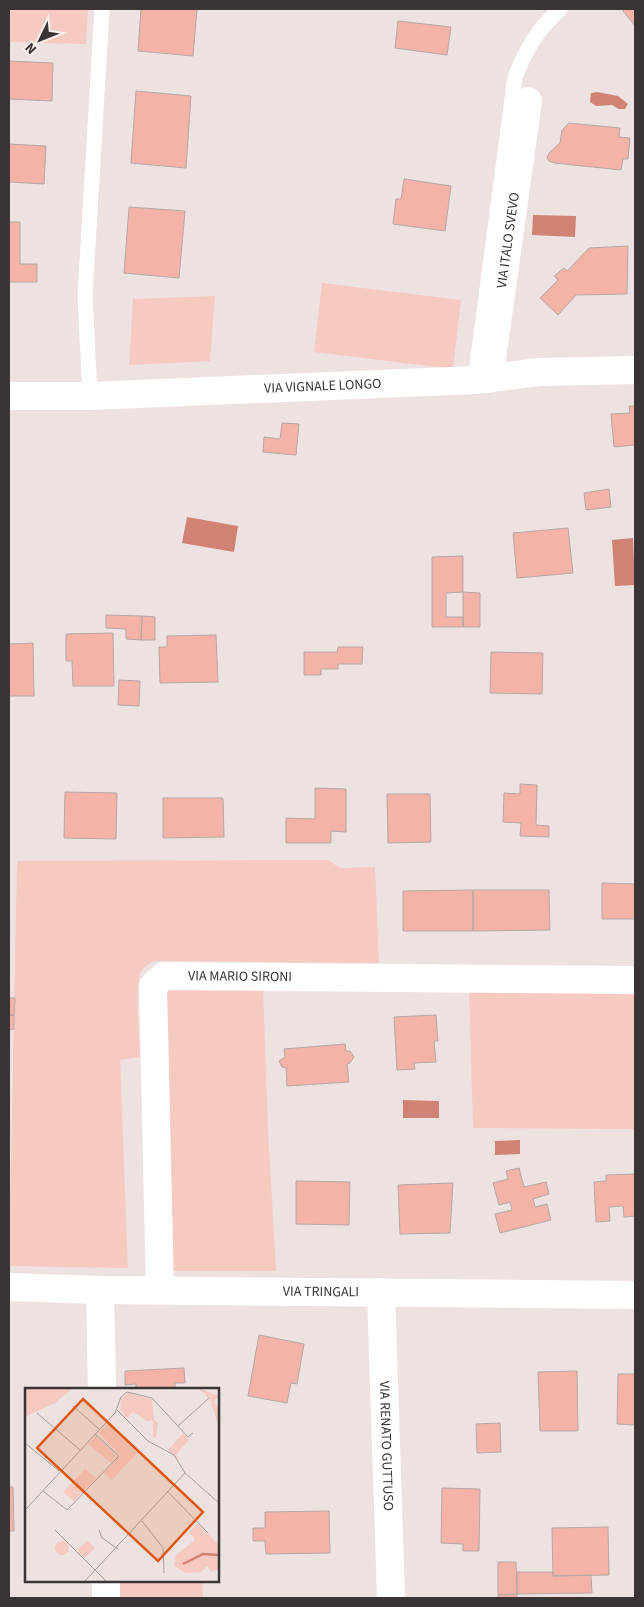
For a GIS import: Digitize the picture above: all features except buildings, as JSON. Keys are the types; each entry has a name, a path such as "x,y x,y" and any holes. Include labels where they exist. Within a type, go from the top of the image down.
{"street":[{"name":"VIA ITALO SVEVO","path":"482,380 528,101"},
{"name":"VIA VIGNALE LONGO","path":"9,396 90,396 482,380 539,372 635,370"},
{"name":"VIA MARIO SIRONI","path":"160,1290 153,986 164,976 635,980"},
{"name":"VIA TRINGALI","path":"9,1287 100,1290 635,1295"},
{"path":"100,1290 102,1388"},
{"name":"VIA RENATO GUTTUSO","path":"381,1292 391,1598"},
{"path":"106,1582 106,1598"}],"lane":[{"path":"90,396 85,296 102,9"},
{"path":"482,380 515,77 524,53 533,39 560,9"}],"shaded area":[{"path":"9,9 88,9 86,44 9,42"},
{"path":"597,92 618,96 628,104 625,109 619,109 612,105 596,106 590,102 591,93"},
{"path":"533,215 576,216 575,237 532,235"},
{"path":"322,283 461,300 453,369 314,352"},
{"path":"215,296 210,361 129,365 133,299"},
{"path":"187,517 238,526 234,552 182,543"},
{"path":"633,538 635,585 615,586 612,540"},
{"path":"328,860 340,868 375,867 379,963 154,961 146,966 139,976 138,986 140,1057 120,1060 128,1268 9,1266 17,861"},
{"path":"469,987 635,989 635,1129 473,1128"},
{"path":"263,988 276,1271 173,1271 165,989"},
{"path":"403,1100 439,1101 439,1118 403,1118"},
{"path":"520,1140 520,1154 495,1155 495,1141"},
{"path":"115,1582 202,1582 203,1598 116,1598"}]}
